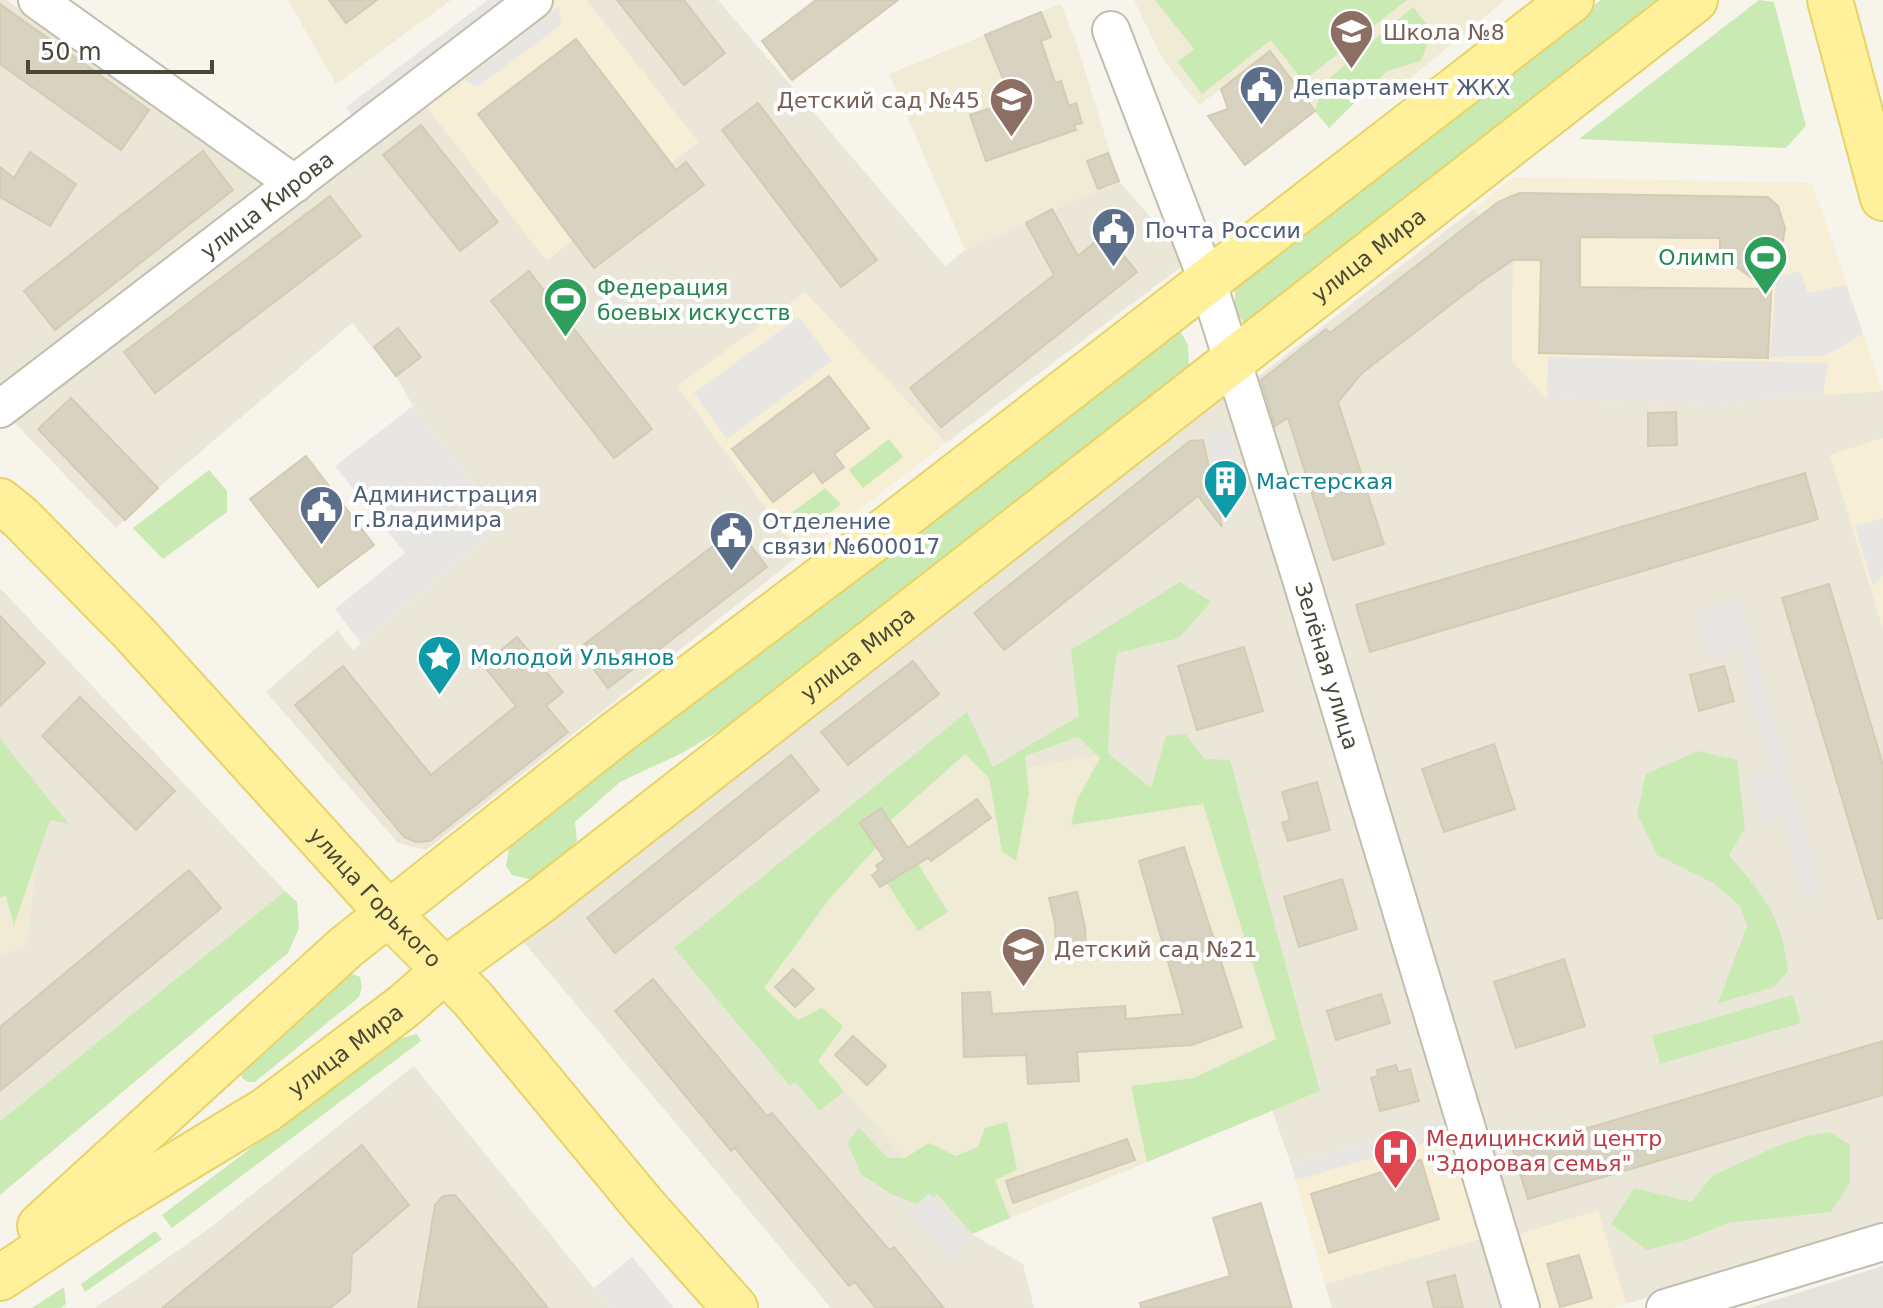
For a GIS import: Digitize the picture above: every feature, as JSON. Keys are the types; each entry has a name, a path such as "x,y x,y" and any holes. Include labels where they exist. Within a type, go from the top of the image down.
{"main road":[{"path":"0,1263 346,947 388,913 614,735 917,506 1571,0"},
{"name":"улица Мира","path":"0,1278 110,1205 266,1110 404,1006 445,970 539,902 1695,0"},
{"path":"1830,0 1881,186"},
{"name":"улица Горького","path":"0,501 21,518 134,633 388,913 473,999 645,1207 735,1308"}],"street":[{"path":"37,0 295,184"},
{"name":"улица Кирова","path":"0,409 534,0"},
{"name":"Зелёная улица","path":"1111,30 1207,280 1302,582 1521,1308"},
{"path":"1665,1308 1883,1242"}],"shaded area":[{"path":"0,0 6,0 267,179 0,387"},
{"path":"288,0 451,0 336,84"},
{"path":"488,0 513,0 355,119 346,107"},
{"path":"553,0 586,0 698,142 546,260 422,101"},
{"path":"586,0 718,0 945,266 965,250 1026,223 1038,245 1063,230 1052,209 1119,181 1189,261 946,443 805,293 678,386 800,555 426,850 398,843 266,692 337,630 353,650 503,523 413,406 396,376 352,323 158,488 116,528 9,417 422,101 547,260 698,142"},
{"name":"Школа №8","path":"1134,0 1505,0 1396,90 1379,83 1327,125 1270,52 1199,105 1162,58"},
{"name":"Детский сад №45","path":"1061,4 1076,42 1119,181 965,250 889,74"},
{"path":"559,6 561,25 477,87 464,80"},
{"path":"1514,177 1812,183 1883,391 1719,403 1547,399 1512,361 1513,260 1474,209"},
{"path":"1474,209 1513,260 1512,361 1823,395 1883,391 1883,438 1830,455 1883,628 1883,1227 1626,1304 1598,1211 1519,1234 1247,385"},
{"path":"1800,271 1808,293 1846,285 1863,334 1824,356 1770,357 1776,278"},
{"path":"805,292 946,443 800,555 678,386"},
{"path":"799,317 832,361 727,439 694,393"},
{"path":"1548,357 1828,363 1823,395 1719,403 1547,399"},
{"path":"1224,384 1448,1119 1291,1164 1272,1110 1319,1091 785,1023 972,1234 1023,1264 1034,1308 831,1308 516,933"},
{"path":"413,406 503,523 361,643 335,609 405,553 335,466"},
{"path":"1226,426 1237,467 1217,482 1206,439"},
{"path":"1883,438 1883,628 1830,455"},
{"path":"1883,518 1883,575 1873,586 1855,526"},
{"path":"0,588 285,891 0,1121 0,956 27,946 0,749"},
{"path":"1740,599 1821,894 1805,898 1783,816 1764,821 1751,776 1771,770 1738,650 1708,658 1695,612"},
{"path":"0,749 44,796 27,946 0,956"},
{"name":"Детский сад №21","path":"1108,753 1151,788 1230,760 1320,1091 972,1234 721,953 881,828 965,754 996,773"},
{"path":"414,1066 610,1308 95,1308 206,1231"},
{"path":"1448,1119 1484,1238 1325,1284 1291,1164"},
{"path":"1444,1120 1448,1136 1296,1180 1291,1164"},
{"path":"929,1193 972,1239 950,1260 907,1214"},
{"path":"1598,1211 1626,1304 1611,1308 1541,1308 1519,1234"},
{"path":"1484,1238 1505,1308 1332,1308 1325,1284"},
{"path":"632,1257 674,1308 610,1308 594,1288"},
{"path":"1883,1266 1883,1308 1750,1308"}],"green space":[{"path":"1155,0 1407,0 1303,81 1271,40 1202,94 1178,62 1194,49"},
{"path":"1601,0 1668,0 1248,328 1235,311 1235,287"},
{"path":"1759,0 1774,2 1806,126 1786,148 1579,139"},
{"path":"1413,7 1432,31 1421,61 1387,71 1329,128 1315,111 1324,83"},
{"path":"1179,329 1188,345 1189,367 754,710 684,752 620,782 575,822 577,841 537,881 512,875 506,866 510,842"},
{"path":"889,439 903,457 863,488 849,470"},
{"path":"209,470 227,491 227,512 163,559 133,528"},
{"path":"825,488 841,504 805,533 790,514"},
{"path":"1180,582 1211,602 1179,638 1117,653 1110,704 1108,753 1151,788 1166,736 1185,734 1205,759 1230,760 1320,1091 1147,1162 1131,1086 1194,1078 1276,1039 1203,804 1071,825 1077,800 1100,758 1078,737 1025,756 1029,793 1016,861 1002,851 989,778 965,754 882,828 875,849 830,898 764,988 798,1020 822,1008 843,1026 818,1061 844,1091 820,1111 795,1082 790,1086 674,948 967,712 993,767 1079,716 1071,650","holes":["881,808 888,819 867,833 860,822"]},
{"path":"0,739 69,824 50,820 14,925 6,896 0,897"},
{"path":"1698,751 1737,760 1745,828 1729,855 1752,883 1776,921 1788,971 1774,987 1718,1003 1747,926 1740,906 1713,883 1657,855 1637,814 1646,774"},
{"path":"918,864 948,912 918,931 887,883"},
{"path":"285,891 297,902 299,928 288,953 0,1195 0,1121"},
{"path":"345,975 360,977 362,987 359,997 255,1082 242,1078 240,1070"},
{"path":"1793,995 1801,1023 1660,1064 1652,1036"},
{"path":"417,1034 421,1041 172,1228 162,1215 396,1039"},
{"path":"1007,1122 1017,1170 995,1180 1010,1218 972,1234 937,1194 925,1207 891,1194 861,1174 847,1142 859,1128 888,1158 905,1158 929,1143 956,1156 978,1147 985,1128"},
{"path":"1830,1132 1850,1145 1850,1183 1831,1212 1727,1223 1689,1239 1647,1250 1611,1224 1634,1188 1692,1202 1712,1176 1775,1147 1806,1136"},
{"path":"155,1231 162,1239 85,1292 81,1284"},
{"path":"64,1287 66,1304 61,1308 32,1308"}],"building":[{"path":"329,0 377,0 346,23"},
{"path":"617,0 684,0 725,53 684,85"},
{"path":"816,0 898,0 792,80 762,41"},
{"path":"0,4 149,110 121,150 0,64"},
{"path":"1041,12 1051,37 1041,41 1055,83 1061,81 1069,106 1076,103 1082,123 1074,125 1076,130 986,161 970,115 1007,103 1000,82 1004,81 985,35"},
{"path":"576,39 676,170 686,162 704,185 594,268 478,114"},
{"path":"1270,51 1315,111 1245,165 1208,116 1228,109 1221,89"},
{"path":"758,103 877,260 841,287 722,130"},
{"path":"421,125 498,222 460,251 383,155"},
{"path":"203,151 233,190 55,330 24,291"},
{"path":"30,152 76,184 50,226 0,197 0,167 14,178"},
{"path":"1108,153 1119,181 1098,189 1087,161"},
{"path":"1519,193 1768,197 1778,206 1785,228 1783,241 1773,253 1768,358 1539,353 1541,260 1513,260 1362,373 1338,402 1384,544 1333,560 1288,418 1275,426 1261,380 1326,329 1330,333 1498,202","holes":["1580,237 1720,238 1720,255 1767,289 1580,287"]},
{"path":"330,196 361,236 155,393 124,352"},
{"path":"1052,209 1078,256 1106,233 1137,272 941,427 910,388 1054,275 1026,223"},
{"path":"529,271 652,429 614,458 491,301"},
{"path":"398,328 421,357 396,376 374,347"},
{"path":"829,376 869,428 834,454 844,467 822,483 814,471 773,502 732,449"},
{"path":"71,398 158,488 125,520 38,429"},
{"path":"1676,412 1677,445 1648,446 1648,413"},
{"path":"1203,440 1222,527 1198,496 1004,650 974,613 1190,441"},
{"path":"306,456 374,545 318,587 250,499"},
{"path":"1805,473 1818,519 1370,652 1356,605"},
{"path":"737,528 767,567 608,688 578,649"},
{"path":"1829,584 1883,765 1883,918 1878,919 1782,598"},
{"path":"0,616 45,663 0,706"},
{"path":"517,637 563,692 546,706 568,732 430,841 416,842 404,837 295,705 343,666 431,775 516,706 483,665"},
{"path":"1244,647 1263,711 1197,730 1178,666"},
{"path":"913,661 939,694 848,765 821,732"},
{"path":"1724,666 1734,701 1699,711 1690,675"},
{"path":"80,697 175,791 136,830 42,736"},
{"path":"1494,744 1515,809 1444,832 1422,769"},
{"path":"791,755 819,790 615,953 587,918"},
{"path":"1317,782 1330,830 1288,841 1282,823 1290,820 1282,792"},
{"path":"977,799 991,818 931,861 928,858 880,887 872,875 879,870 876,865 885,860 860,823 881,808 908,848"},
{"path":"1184,847 1242,1027 1192,1045 1077,1052 1079,1081 1028,1084 1026,1055 964,1057 962,993 990,992 992,1014 1125,1006 1126,1019 1183,1014 1139,861"},
{"path":"189,870 221,908 0,1091 0,1027"},
{"path":"1342,879 1357,929 1299,947 1284,897"},
{"path":"1077,892 1086,946 1056,947 1055,923 1049,898"},
{"path":"1564,959 1585,1026 1516,1048 1494,982"},
{"path":"793,969 814,989 795,1007 775,987"},
{"path":"653,979 767,1116 772,1113 889,1250 894,1247 944,1308 876,1308 855,1282 849,1286 735,1148 731,1151 615,1011"},
{"path":"1381,994 1390,1023 1336,1040 1327,1011"},
{"path":"853,1036 886,1066 867,1085 835,1055"},
{"path":"1883,1041 1883,1095 1528,1199 1513,1150"},
{"path":"1396,1065 1398,1072 1410,1069 1419,1101 1380,1111 1371,1078 1378,1076 1377,1070"},
{"path":"1127,1139 1135,1160 1013,1203 1006,1181"},
{"path":"362,1145 409,1205 352,1254 350,1292 330,1308 162,1308"},
{"path":"1421,1160 1439,1219 1329,1253 1311,1194"},
{"path":"455,1195 548,1308 418,1308 435,1205 443,1196"},
{"path":"1261,1203 1292,1308 1141,1308 1140,1303 1230,1276 1213,1218"},
{"path":"1579,1255 1592,1298 1560,1307 1547,1264"},
{"path":"1455,1275 1463,1308 1434,1308 1427,1282"}],"place":[{"name":"Школа №8","path":"1352,71"},
{"name":"Департамент ЖКХ","path":"1262,126"},
{"name":"Детский сад №45","path":"1011,139"},
{"name":"Почта России","path":"1114,269"},
{"name":"Олимп","path":"1766,296"},
{"name":"Федерация боевых искусств","path":"566,339"},
{"name":"Мастерская","path":"1225,520"},
{"name":"Администрация г.Владимира","path":"322,546"},
{"name":"Отделение связи №600017","path":"731,573"},
{"name":"Молодой Ульянов","path":"439,696"},
{"name":"Детский сад №21","path":"1023,988"},
{"name":"Медицинский центр \"Здоровая семья\"","path":"1395,1190"}]}
